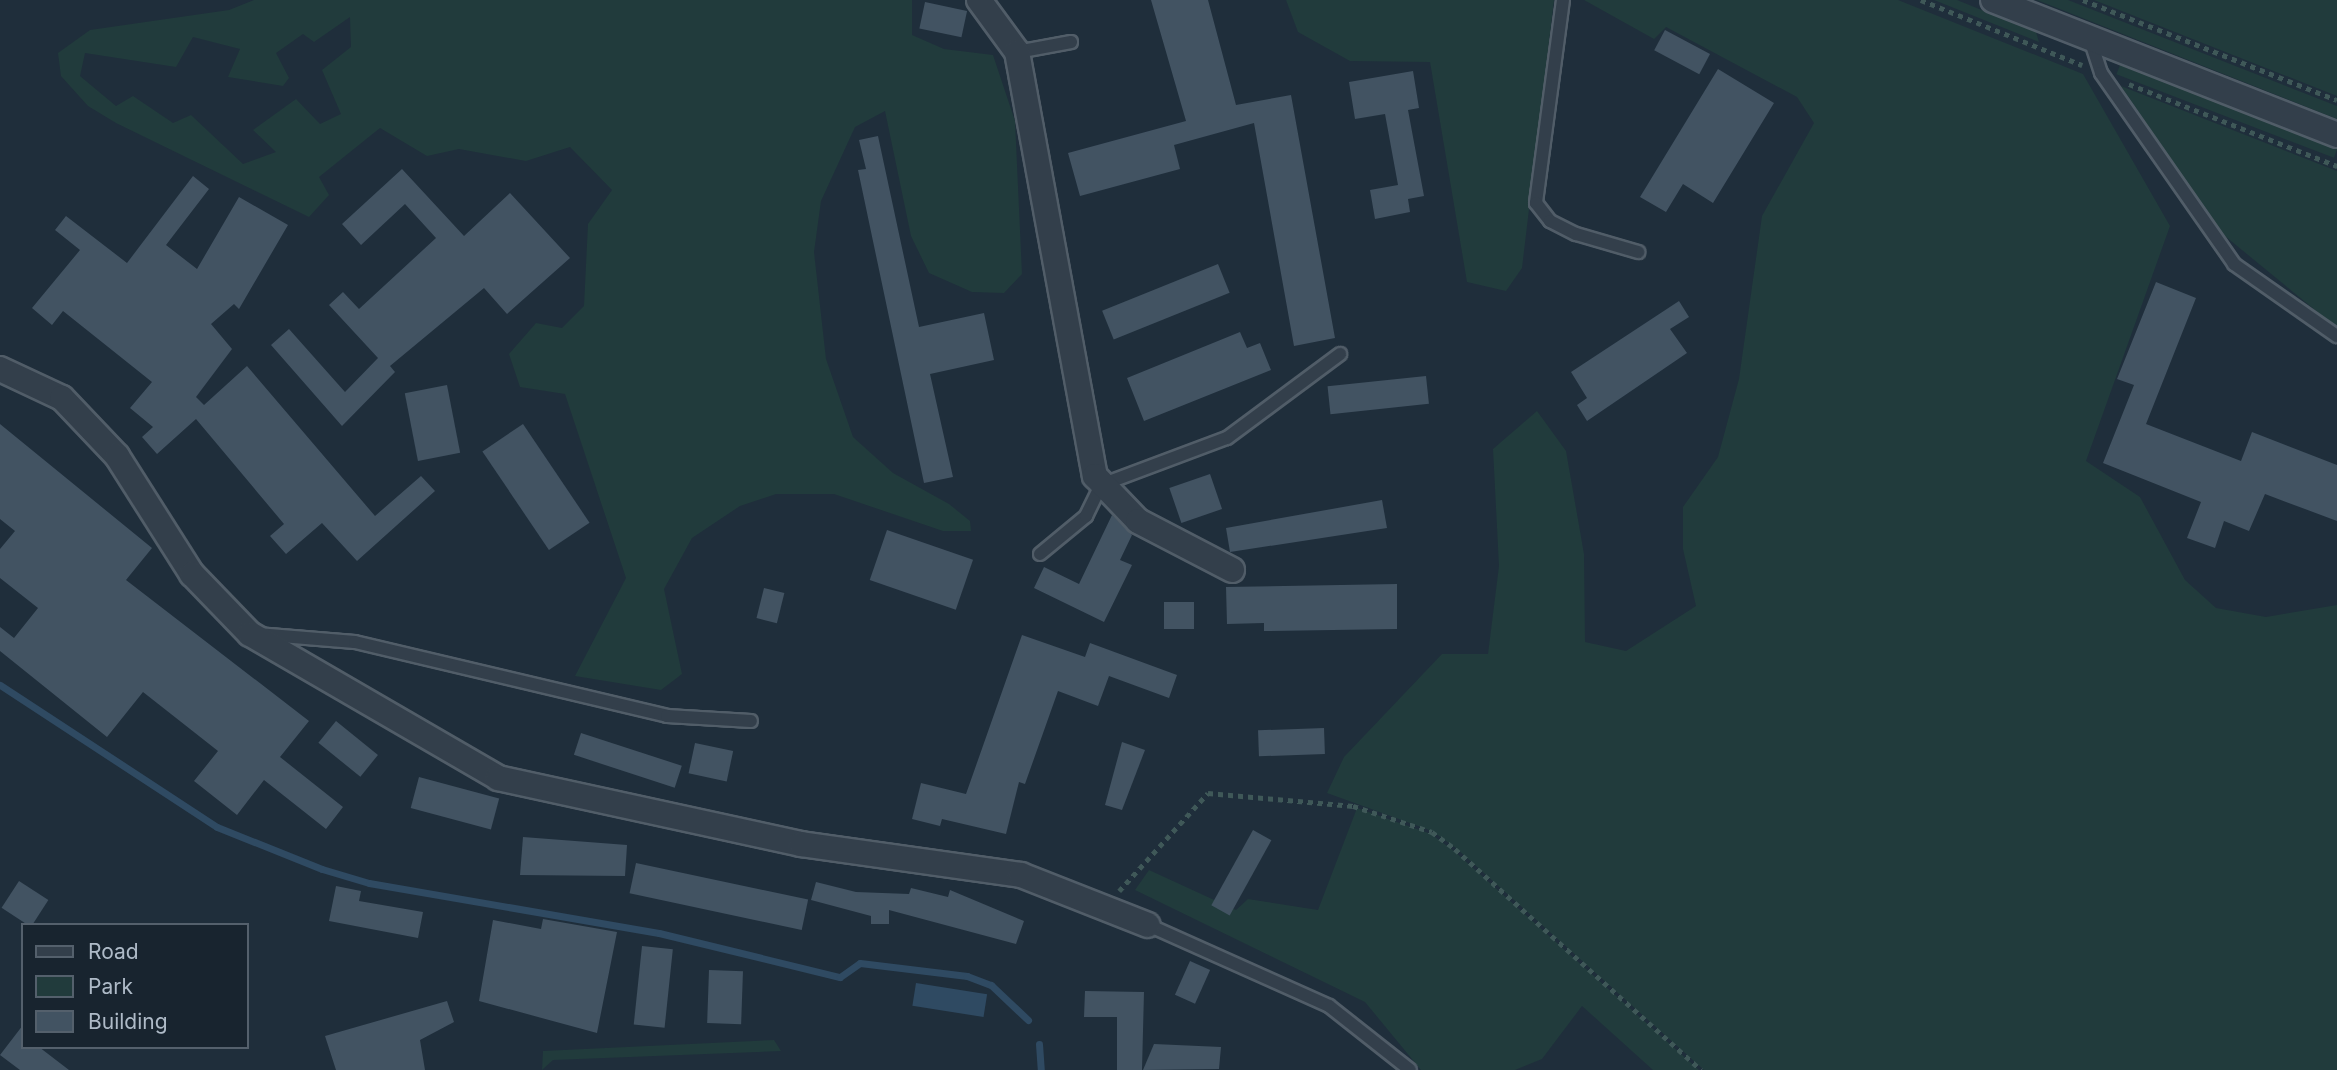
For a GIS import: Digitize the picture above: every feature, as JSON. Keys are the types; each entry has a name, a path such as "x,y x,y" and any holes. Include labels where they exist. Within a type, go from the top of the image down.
{"street":[{"path":"979,0 1017,52 1083,436 1101,485 1138,522 1232,570"},
{"path":"1993,0 2337,135"},
{"path":"0,369 62,398 117,456 192,574 250,634 498,778 801,844 1021,875 1148,925"}],"lane":[{"path":"1563,0 1536,203 1550,221 1576,234 1638,252"},
{"path":"2090,39 2101,73 2234,264 2337,336"},
{"path":"1017,52 1071,42"},
{"path":"1040,554 1086,516 1101,485 1227,438 1340,354"},
{"path":"250,634 355,642 667,716 751,721"},
{"path":"1148,925 1329,1006 1410,1070"}],"path":[{"path":"2083,0 2337,100"},
{"path":"1105,908 1208,793 1353,806 1432,832 1455,849 1701,1070"}],"green space":[{"path":"254,0 912,0 912,35 944,49 993,55 1015,121 1022,274 1004,293 972,292 929,273 911,236 885,111 855,127 821,201 814,252 826,359 853,437 893,473 949,504 970,521 971,531 943,531 834,494 776,494 740,506 692,538 664,589 682,674 661,690 575,676 626,578 565,394 520,387 509,354 536,323 562,328 584,306 588,224 612,190 570,147 526,161 459,149 427,156 380,128 319,177 329,195 309,217 116,123 88,106 61,76 58,53 90,30 229,10","holes":["350,17 351,47 322,70 341,114 320,124 296,99 253,130 276,152 243,164 191,115 173,123 133,96 116,106 80,76 85,53 176,67 193,37 240,49 228,77 283,86 289,78 276,53 303,34 314,42"]},
{"path":"1286,0 1554,0 1522,268 1506,291 1467,282 1430,62 1350,61 1298,32"},
{"path":"1584,0 1898,0 2083,74 2170,226 2086,461 2140,497 2185,580 2216,608 2266,617 2337,605 2337,1070 1704,1070 1456,848 1432,831 1327,793 1344,757 1442,654 1488,654 1499,566 1493,449 1537,411 1566,451 1584,554 1585,642 1626,651 1696,606 1683,549 1683,507 1718,457 1739,379 1762,216 1814,123 1797,97 1666,27 1654,39"},
{"path":"1934,0 1957,0 2036,32 2039,42"},
{"path":"2037,0 2068,0 2337,106 2337,119"},
{"path":"2094,0 2337,0 2337,96"},
{"path":"2120,65 2337,148 2334,158 2116,74"},
{"path":"2121,86 2337,171 2337,328 2220,232"},
{"path":"1357,808 1431,834 1454,851 1699,1070 1653,1070 1582,1006 1542,1059 1515,1070 1421,1070 1365,1002 1135,890 1149,870 1236,910 1248,899 1318,910"},
{"path":"774,1040 781,1051 553,1060 542,1070 543,1051"}],"water":[{"path":"916,983 987,994 984,1017 912,1006"}],"building":[{"path":"1151,0 1208,0 1236,105 1291,95 1335,338 1294,346 1254,123 1174,145 1180,169 1080,196 1068,153 1186,121"},
{"path":"925,2 967,11 961,37 919,28"},
{"path":"1665,30 1710,54 1699,74 1654,50"},
{"path":"1718,69 1774,103 1713,203 1683,184 1666,212 1640,197"},
{"path":"1413,71 1419,108 1408,110 1424,196 1408,199 1410,212 1375,219 1370,190 1398,185 1385,114 1355,119 1349,82"},
{"path":"878,136 919,327 984,313 994,360 930,374 953,477 924,483 858,170 866,169 859,140"},
{"path":"402,169 464,236 510,193 570,258 507,314 484,288 390,366 395,372 342,426 271,345 289,329 345,392 378,358 329,305 343,292 359,309 436,238 405,204 361,245 342,224"},
{"path":"193,176 209,189 166,245 197,269 239,197 288,225 239,309 234,304 211,324 232,349 196,397 204,405 247,366 375,516 421,476 435,491 357,561 322,523 286,554 270,536 284,524 196,419 157,454 142,437 153,427 130,408 152,382 63,311 52,325 32,308 80,250 55,230 66,216 127,263"},
{"path":"1218,264 1230,293 1114,340 1102,311"},
{"path":"2156,282 2196,298 2146,424 2241,461 2252,432 2337,465 2337,521 2265,494 2249,531 2224,521 2215,548 2187,538 2201,502 2103,463 2134,385 2117,379"},
{"path":"1679,301 1689,317 1670,329 1687,353 1587,421 1577,405 1587,398 1571,372"},
{"path":"1240,332 1247,348 1260,343 1271,370 1144,421 1127,378"},
{"path":"1426,376 1429,404 1330,414 1328,386"},
{"path":"447,385 460,453 418,461 405,393"},
{"path":"0,424 152,548 126,580 309,721 280,757 343,807 326,829 264,780 237,815 194,781 218,751 143,692 107,737 0,651 0,627 14,638 38,608 0,578 0,549 15,531 0,519"},
{"path":"523,424 590,523 549,550 482,451"},
{"path":"1210,474 1222,509 1181,523 1169,488"},
{"path":"1382,500 1387,528 1230,552 1226,528"},
{"path":"1112,515 1132,535 1120,560 1132,565 1104,622 1034,588 1044,567 1079,584"},
{"path":"887,530 973,560 956,610 870,580"},
{"path":"1397,584 1397,629 1264,631 1264,623 1227,624 1226,587"},
{"path":"764,588 784,593 777,623 757,618"},
{"path":"1164,602 1194,602 1194,629 1164,629"},
{"path":"1022,635 1085,657 1090,643 1177,675 1169,698 1109,676 1098,706 1058,691 1025,784 1019,782 1006,834 942,819 940,826 912,819 921,783 966,794"},
{"path":"336,721 378,755 360,777 318,743"},
{"path":"1324,728 1325,754 1259,756 1258,730"},
{"path":"581,733 682,766 675,788 574,755"},
{"path":"1122,742 1145,750 1122,810 1105,805"},
{"path":"695,743 733,751 727,781 689,773"},
{"path":"419,777 499,798 491,829 411,808"},
{"path":"1253,830 1271,840 1230,915 1211,905"},
{"path":"523,837 627,845 625,876 520,875"},
{"path":"636,863 808,900 802,930 630,893"},
{"path":"19,881 48,900 33,923 25,923 2,908"},
{"path":"816,882 856,892 909,894 911,888 948,897 950,890 1024,921 1016,944 889,910 889,924 871,924 871,916 811,900"},
{"path":"336,886 361,891 359,901 423,912 418,938 329,921"},
{"path":"543,919 617,932 597,1033 479,1001 493,920 541,929"},
{"path":"642,946 673,949 665,1028 634,1025"},
{"path":"1190,961 1210,970 1195,1004 1175,995"},
{"path":"709,970 743,971 741,1024 707,1023"},
{"path":"1085,991 1144,992 1142,1070 1117,1070 1117,1017 1084,1017"},
{"path":"447,1001 454,1022 420,1040 425,1070 336,1070 325,1036"},
{"path":"21,1028 21,1049 42,1049 69,1070 20,1070 0,1055"},
{"path":"1154,1044 1221,1047 1219,1069 1143,1070"}],"waterway":[{"path":"0,685 217,827 322,869 369,883 659,933 840,977 860,963 967,976 991,985 1028,1020"},
{"path":"1039,1044 1041,1070"}]}
